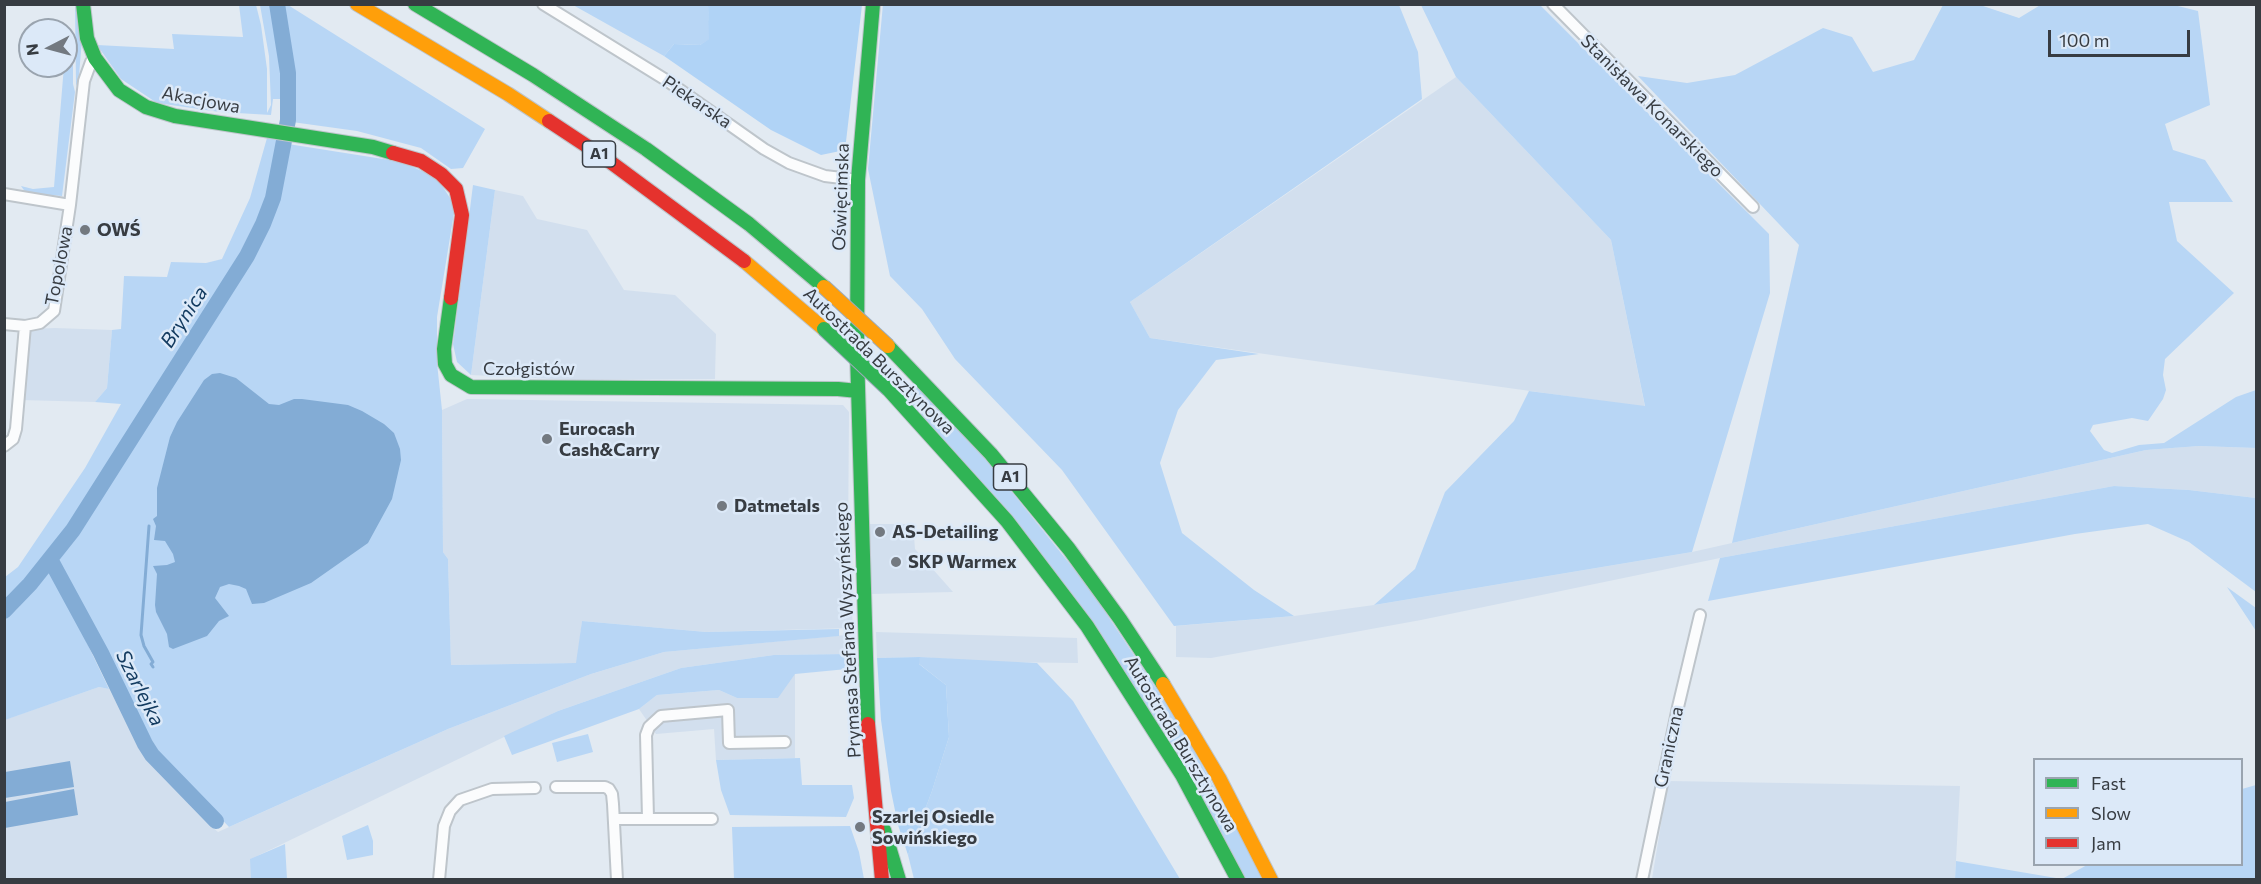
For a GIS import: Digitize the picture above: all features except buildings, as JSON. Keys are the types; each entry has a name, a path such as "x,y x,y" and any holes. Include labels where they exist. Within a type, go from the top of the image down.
{"main road":[{"name":"Akacjowa","path":"83,4 87,38 95,58 119,90 146,107 175,116 267,130"},
{"name":"Autostrada Bursztynowa","path":"357,4 518,101 605,158 742,259 824,328 888,389 1007,521 1087,626 1144,712 1182,775 1238,879"},
{"name":"Autostrada Bursztynowa","path":"415,4 533,75 654,155 749,224 824,287 924,382 991,454 1062,540 1120,619 1220,778 1271,879"},
{"name":"Oświęcimska","path":"858,392 858,180 873,4"},
{"name":"Czołgistów","path":"267,130 373,147 421,161 441,174 456,189 462,215 444,349 446,364 451,375 471,387 827,388 858,392"},
{"name":"Prymasa Stefana Wyszyńskiego","path":"858,392 866,696 881,876"},
{"path":"875,798 899,879"}],"street":[{"name":"Piekarska","path":"543,4 666,80 764,149 789,163 825,176 858,180"},
{"name":"Stanisława Konarskiego","path":"1553,4 1753,207"},
{"name":"Topolowa","path":"4,324 25,326 40,323 54,310 70,205 84,81 91,62 95,58"},
{"name":"Topolowa","path":"4,194 70,205"},
{"path":"4,446 13,439 16,429 25,326"},
{"name":"Graniczna","path":"1642,879 1673,726 1700,615"},
{"path":"648,818 646,735 649,727 661,716 728,710 729,743 785,742"},
{"path":"556,786 609,789 612,794 617,879"},
{"path":"439,879 444,826 450,812 460,800 492,789 535,788"},
{"path":"614,819 712,819"}],"shaded area":[{"path":"883,4 1399,5 1418,52 1422,99 1130,302 1150,338 1259,354 1216,360 1178,410 1160,463 1182,533 1254,590 1294,616 1174,626 1062,470 955,359 922,309 890,276 868,169"},
{"path":"2042,4 2170,4 2198,11 2210,105 2165,124 2173,150 2205,160 2233,202 2169,202 2177,241 2234,293 2165,359 2163,375 2166,390 2163,399 2148,421 2132,418 2093,425 2090,431 2104,450 2112,453 2139,445 2164,443 2236,397 2256,390 2256,448 2199,446 2146,450 1732,543 1799,245 1638,76 1687,83 1735,75 1823,28 1852,37 1873,72 1914,60 1943,5 1980,5 2019,18"},
{"path":"75,5 78,5 82,39 78,88 76,78 78,78 78,18 75,18"},
{"path":"239,5 256,5 267,69 267,113 271,105 269,56 260,5 273,5 282,61 283,99 273,99 271,115 220,112 157,103 121,79 97,45 174,49 172,34 243,37"},
{"path":"284,5 288,5 485,129 463,168 451,169 421,148 357,131 292,122 295,90 291,45"},
{"path":"573,5 708,5 710,39 700,45 674,44 664,56"},
{"path":"708,5 862,5 845,150 821,155 771,130 664,56 674,44 700,45 709,39"},
{"path":"1421,5 1540,5 1769,234 1770,293 1692,552 1374,605 1415,569 1445,492 1514,421 1529,391 1645,406 1611,240 1456,77"},
{"path":"1456,77 1611,240 1645,407 1150,338 1130,302"},
{"path":"63,78 73,78 75,92 62,196 26,193 21,186 33,189 54,187"},
{"path":"267,138 279,140 261,219 244,253 62,537 5,602 5,577 18,567 85,468 121,404 95,402 107,388 112,330 121,329 124,276 167,277 171,262 206,263 222,259 250,198"},
{"path":"288,144 402,162 437,178 452,201 454,213 437,317 437,363 442,410 443,552 448,559 451,665 576,663 582,621 706,632 839,629 839,636 664,652 591,674 448,729 229,827 160,754 129,702 57,559 200,343 259,245 277,198"},
{"path":"473,185 495,190 471,375 457,362 453,344"},
{"path":"495,190 523,196 537,219 587,230 624,290 675,295 716,334 715,379 573,380 471,375"},
{"path":"29,329 112,330 107,388 95,402 21,400"},
{"path":"220,373 236,378 269,404 279,405 294,399 302,399 348,405 362,411 394,433 401,460 392,499 368,543 311,583 264,603 252,604 246,589 239,586 229,584 220,587 215,598 229,616 219,621 207,636 173,649 169,647 167,634 155,605 157,574 153,566 175,562 165,541 154,540 156,526 153,519 157,516 157,488 170,437 177,422 204,380 212,374"},
{"path":"915,383 979,451 1090,589 1179,723 1264,879 1245,879 1180,759 902,395"},
{"path":"467,399 843,405 849,412 848,547 853,628 706,632 582,621 577,663 451,665 448,559 443,552 442,410"},
{"path":"2199,446 2256,448 2256,498 2189,490 2114,486 1720,558 1421,620 1211,658 1176,657 1176,626 1294,616 1374,605 1692,552 2146,450"},
{"path":"2114,486 2189,490 2256,498 2256,592 2189,542 2148,524 2075,534 1708,601 1720,558"},
{"path":"869,524 913,524 915,549 953,592 871,594"},
{"path":"51,568 109,689 99,687 5,720 5,619 16,610"},
{"path":"2227,587 2256,608 2256,631"},
{"path":"876,632 1077,638 1078,663 994,662 920,657 877,658"},
{"path":"846,635 847,654 774,655 681,668 558,711 251,859 251,879 5,879 4,720 99,687 109,689 149,763 218,832 448,729 591,674 664,652"},
{"path":"847,654 847,669 795,674 778,698 737,698 719,690 657,695 639,709 512,755 504,736 558,711 681,668 774,655"},
{"path":"920,657 1037,663 1073,701 1180,879 914,879 908,855 949,737 946,685 918,663"},
{"path":"920,657 919,664 946,685 949,737 908,855 898,825 891,791 881,720 877,658"},
{"path":"795,674 795,758 716,760 714,729 656,734 639,709 657,695 719,690 737,698"},
{"path":"588,734 593,752 557,762 552,743"},
{"path":"800,758 802,785 852,785 854,798 846,817 730,815 721,790 716,760"},
{"path":"70,761 74,787 5,798 5,772"},
{"path":"1668,781 1960,786 1955,879 1652,879"},
{"path":"2256,785 2256,879 2062,879 2085,866 2243,866 2243,789"},
{"path":"74,789 78,815 5,828 5,802"},
{"path":"368,825 373,841 373,855 347,860 342,836"},
{"path":"850,826 859,852 864,879 734,879 732,827"},
{"path":"285,844 287,879 251,879 250,859"},
{"path":"1956,861 2062,879 1955,879"}],"waterway":[{"name":"Brynica","path":"4,611 30,584 73,530 247,256 263,224 273,198 288,120 288,73 277,4"},
{"path":"149,526 141,635 153,667"},
{"name":"Szarlejka","path":"50,559 101,653 145,744 152,755 216,821"}],"traffic: fast":[{"path":"83,4 87,38 95,58 119,90 146,107 175,116 373,147 393,153"},
{"path":"415,4 533,75 646,149 749,224 824,287"},
{"path":"868,724 857,353 858,180 873,4"},
{"path":"451,298 444,349 445,364 451,375 471,387 858,391"},
{"path":"824,329 888,389"},
{"path":"888,346 991,454 1069,549 1120,619 1163,684"},
{"path":"888,389 1007,521 1087,626 1182,775 1238,880"},
{"path":"884,830 899,880"}],"traffic: slow":[{"path":"357,4 549,121"},
{"path":"744,261 824,329"},
{"path":"824,287 888,346"},
{"path":"1163,684 1219,778 1271,880"}],"traffic: jam":[{"path":"549,121 605,158 744,261"},
{"path":"393,153 421,161 441,174 456,189 462,215 451,298"},
{"path":"868,724 882,880"}],"place":[{"name":"OWŚ","path":"85,230"},
{"name":"Eurocash Cash&Carry","path":"547,439"},
{"name":"Datmetals","path":"722,506"},
{"name":"AS-Detailing","path":"880,532"},
{"name":"SKP Warmex","path":"896,562"},
{"name":"Szarlej Osiedle Sowińskiego","path":"860,827"}]}
